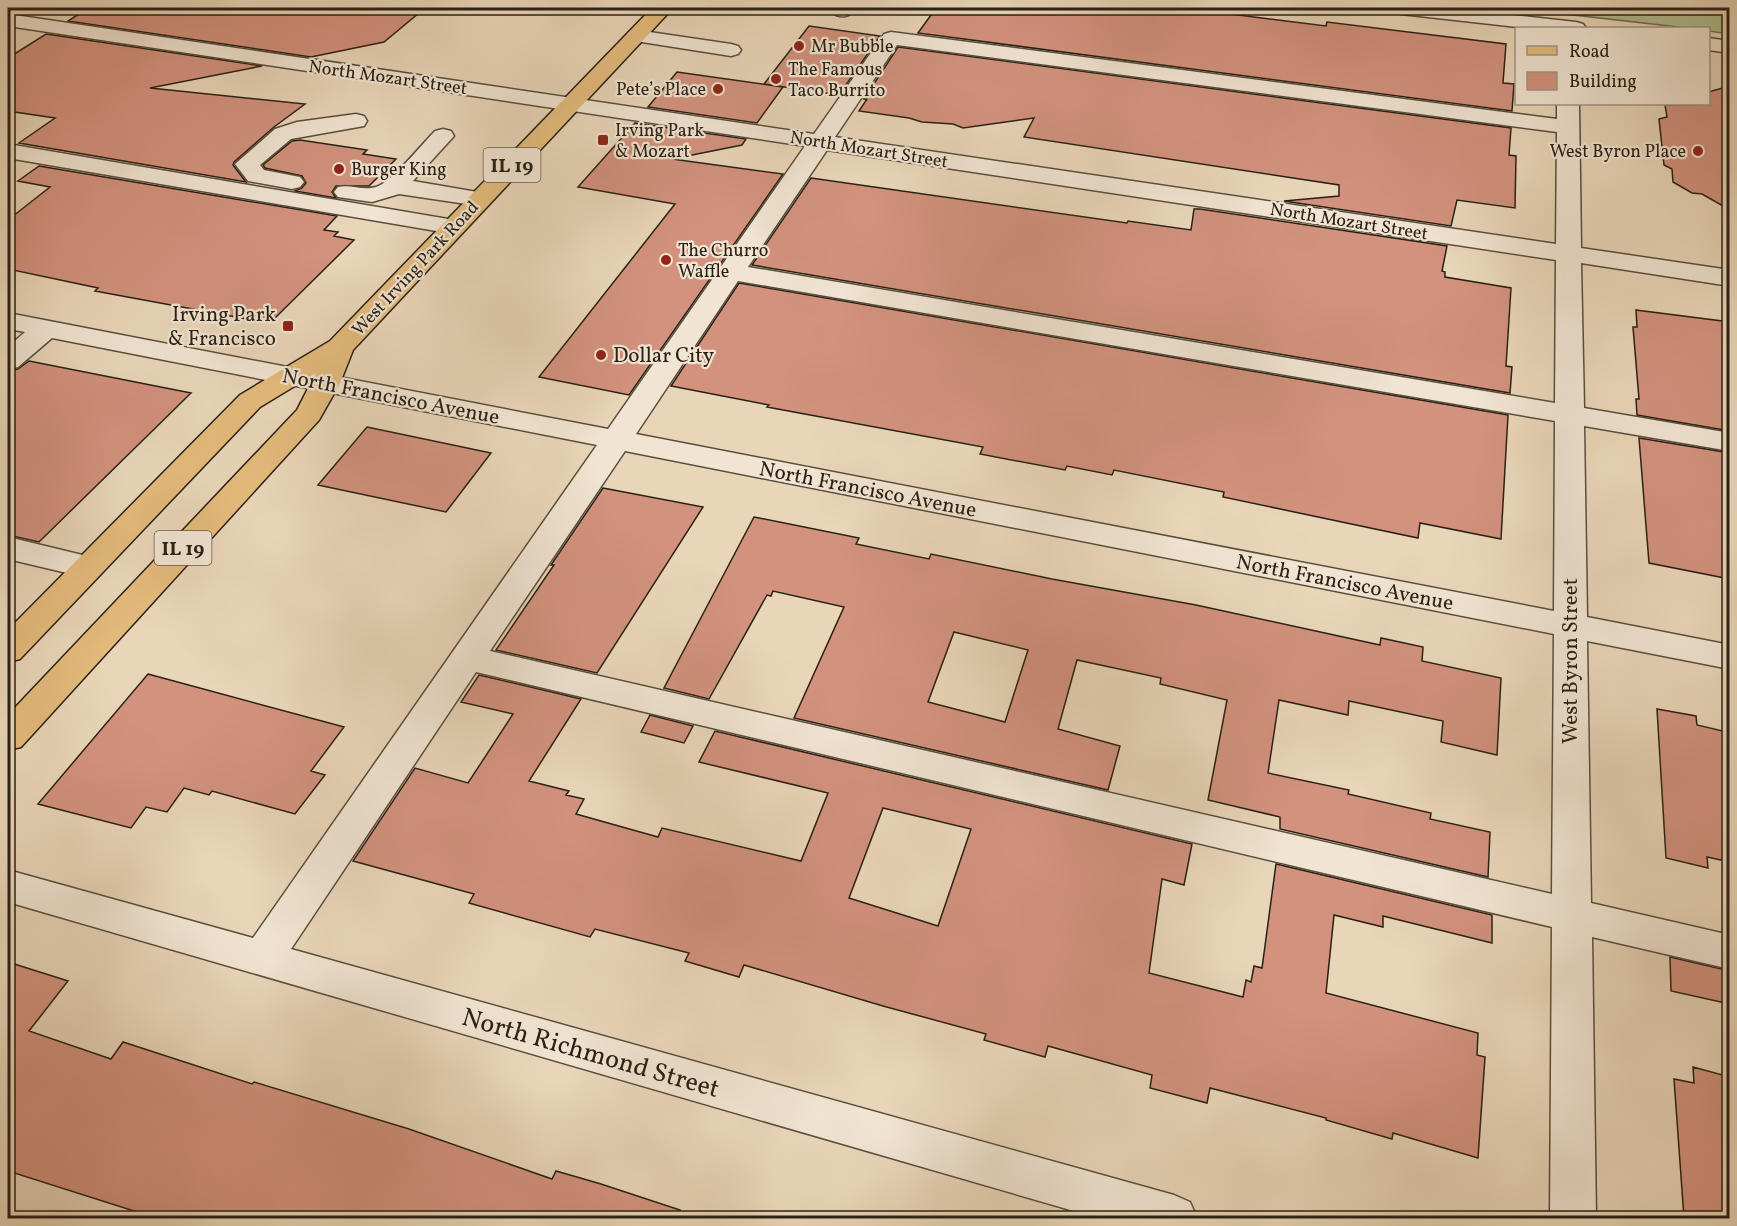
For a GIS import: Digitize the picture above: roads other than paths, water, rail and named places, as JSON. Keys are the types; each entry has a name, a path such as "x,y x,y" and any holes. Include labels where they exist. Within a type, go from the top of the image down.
{"main road":[{"name":"West Irving Park Road","path":"8,650 250,402 340,347 663,8"},
{"name":"West Irving Park Road","path":"8,736 309,414 326,383 340,347"}],"street":[{"path":"1401,8 1562,27"},
{"name":"North Mozart Street","path":"8,20 1730,278"},
{"path":"636,36 731,50"},
{"path":"262,958 891,38 1568,115"},
{"path":"1710,44 1730,47"},
{"name":"West Byron Street","path":"1568,115 1573,1218"},
{"path":"356,121 297,129 283,134 247,164 256,176 366,196 384,194 395,186 443,136"},
{"path":"8,151 454,226"},
{"path":"395,186 480,200"},
{"path":"730,272 1730,442"},
{"name":"North Francisco Avenue","path":"8,321 1730,657"},
{"path":"8,361 47,328"},
{"path":"8,548 88,567"},
{"path":"466,658 1730,951"},
{"name":"North Richmond Street","path":"8,886 1174,1218"}],"place":[{"name":"Mr Bubble","path":"799,46"},
{"name":"The Famous Taco Burrito","path":"776,79"},
{"name":"Pete’s Place","path":"718,89"},
{"name":"Irving Park & Mozart","path":"603,140"},
{"name":"West Byron Place","path":"1698,151"},
{"name":"Burger King","path":"339,169"},
{"name":"The Churro Waffle","path":"666,260"},
{"name":"Irving Park & Francisco","path":"288,326"},
{"name":"Dollar City","path":"601,355"}]}
